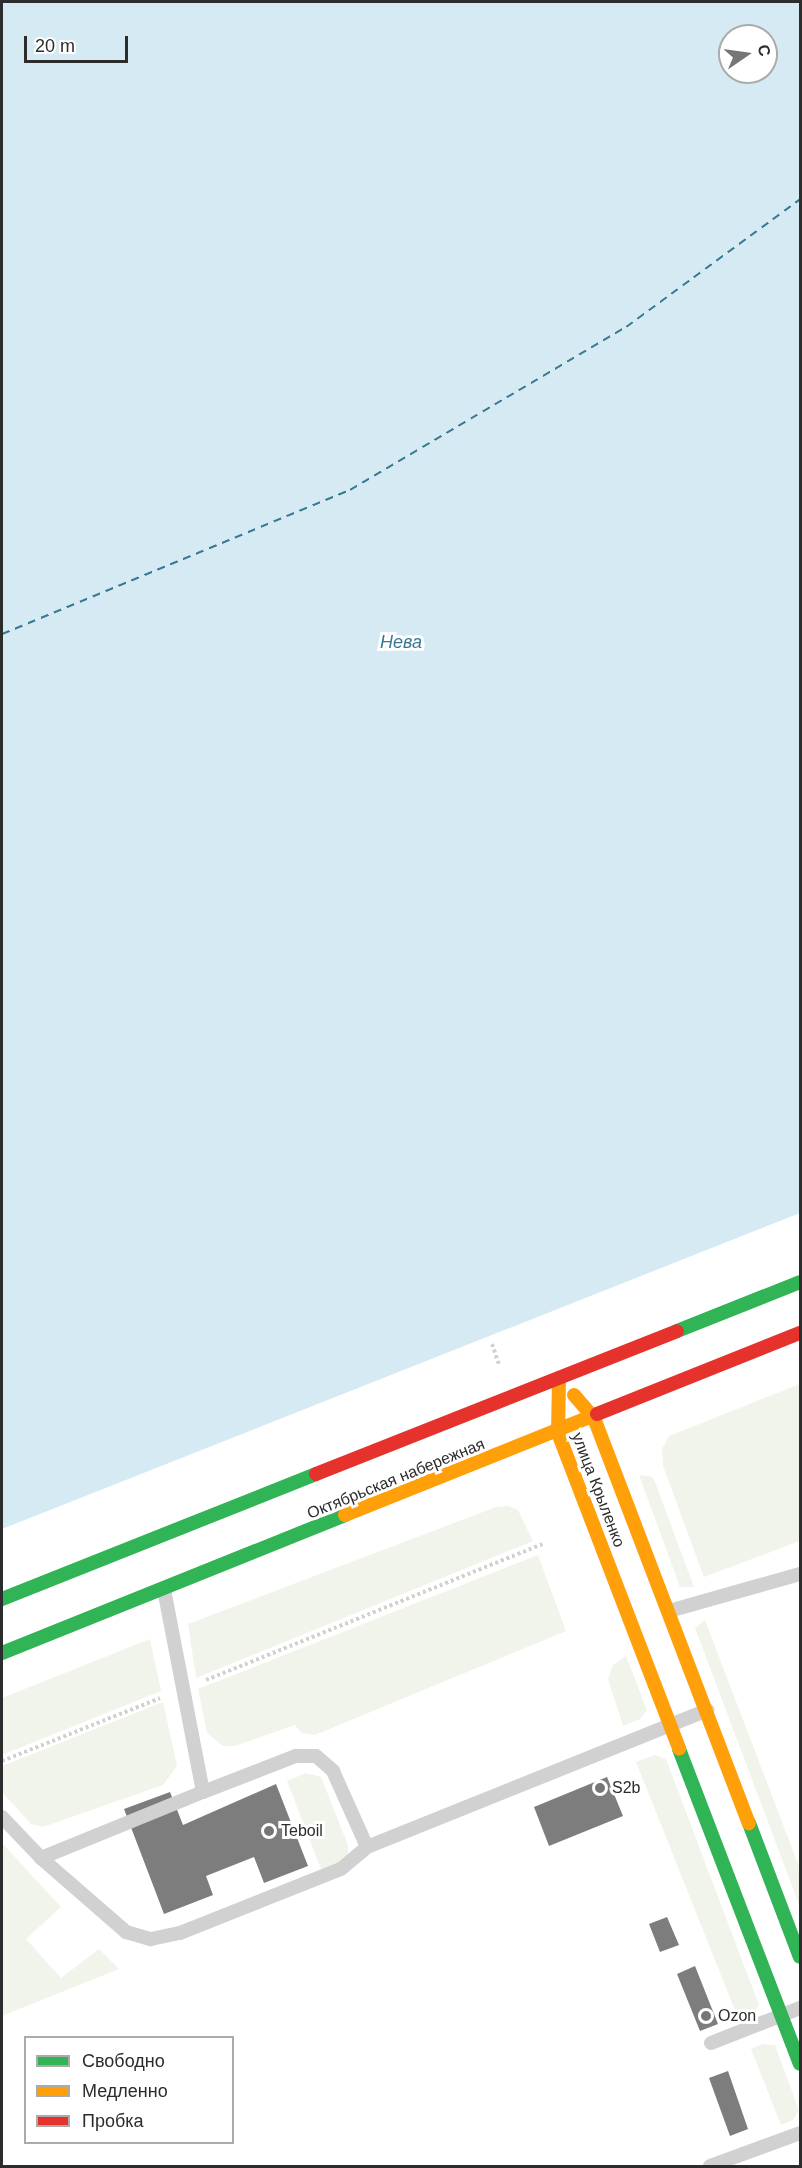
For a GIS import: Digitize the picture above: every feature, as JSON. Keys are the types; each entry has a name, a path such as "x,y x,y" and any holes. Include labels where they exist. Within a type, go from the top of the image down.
{"main road":[{"name":"Октябрьская набережная","path":"2,1599 801,1282"},
{"name":"Октябрьская набережная","path":"2,1653 558,1433 801,1333"},
{"name":"улица Крыленко","path":"560,1378 594,1418 801,1957"},
{"name":"улица Крыленко","path":"560,1378 558,1433 801,2064"}],"lane":[{"path":"669,1611 801,1574"},
{"path":"164,1589 180,1690 203,1792"},
{"path":"2,1817 41,1858 126,1932 151,1939 180,1933 341,1869 367,1847 707,1710"},
{"path":"41,1858 296,1756 316,1756 333,1771 367,1847"},
{"path":"711,2043 801,2008"},
{"path":"711,2166 801,2133"}],"path":[{"path":"492,1344 501,1368"},
{"path":"2,1761 543,1544"}],"shaded area":[{"path":"800,1384 800,1541 704,1577 663,1466 662,1449 669,1436"},
{"path":"639,1475 652,1477 655,1482 694,1587 680,1587"},
{"path":"508,1506 518,1510 533,1541 196,1678 188,1624 496,1507"},
{"path":"538,1555 566,1631 315,1735 301,1733 295,1725 235,1746 223,1746 207,1733 198,1689"},
{"path":"705,1620 800,1869 800,1907 695,1628"},
{"path":"150,1639 161,1691 2,1755 2,1698"},
{"path":"626,1656 647,1710 640,1719 623,1726 608,1679 613,1665"},
{"path":"163,1702 177,1766 163,1785 43,1827 31,1824 2,1792 2,1766"},
{"path":"655,1755 666,1759 759,2005 754,2014 739,2020 636,1762"},
{"path":"306,1773 321,1777 348,1845 348,1855 343,1861 322,1872 287,1781"},
{"path":"2,1843 61,1907 26,1939 61,1978 99,1949 119,1969 2,2016"},
{"path":"763,2044 775,2045 799,2110 793,2120 781,2125 751,2049"}],"water":[{"name":"Нева","path":"2,2 800,2 800,1213 2,1529"}],"building":[{"path":"607,1777 623,1816 549,1846 534,1807"},
{"path":"276,1784 308,1866 264,1883 254,1857 206,1876 213,1895 164,1914 124,1809 170,1792 183,1825"},
{"path":"667,1917 679,1945 660,1952 649,1924"},
{"path":"695,1966 718,2024 700,2031 677,1974"},
{"path":"728,2071 748,2129 730,2136 709,2078"}],"ferry route":[{"path":"2,634 350,490 626,327 800,199"}],"traffic: fast":[{"path":"677,1331 800,1282"},
{"path":"2,1599 316,1474"},
{"path":"2,1653 345,1515"},
{"path":"679,1749 800,2064"},
{"path":"749,1823 800,1957"}],"traffic: slow":[{"path":"559,1378 558,1433 679,1749"},
{"path":"574,1395 594,1418 749,1823"},
{"path":"345,1515 597,1414"}],"traffic: jam":[{"path":"316,1474 677,1331"},
{"path":"597,1414 800,1333"}],"place":[{"name":"S2b","path":"600,1788"},
{"name":"Teboil","path":"269,1831"},
{"name":"Ozon","path":"706,2016"}]}
